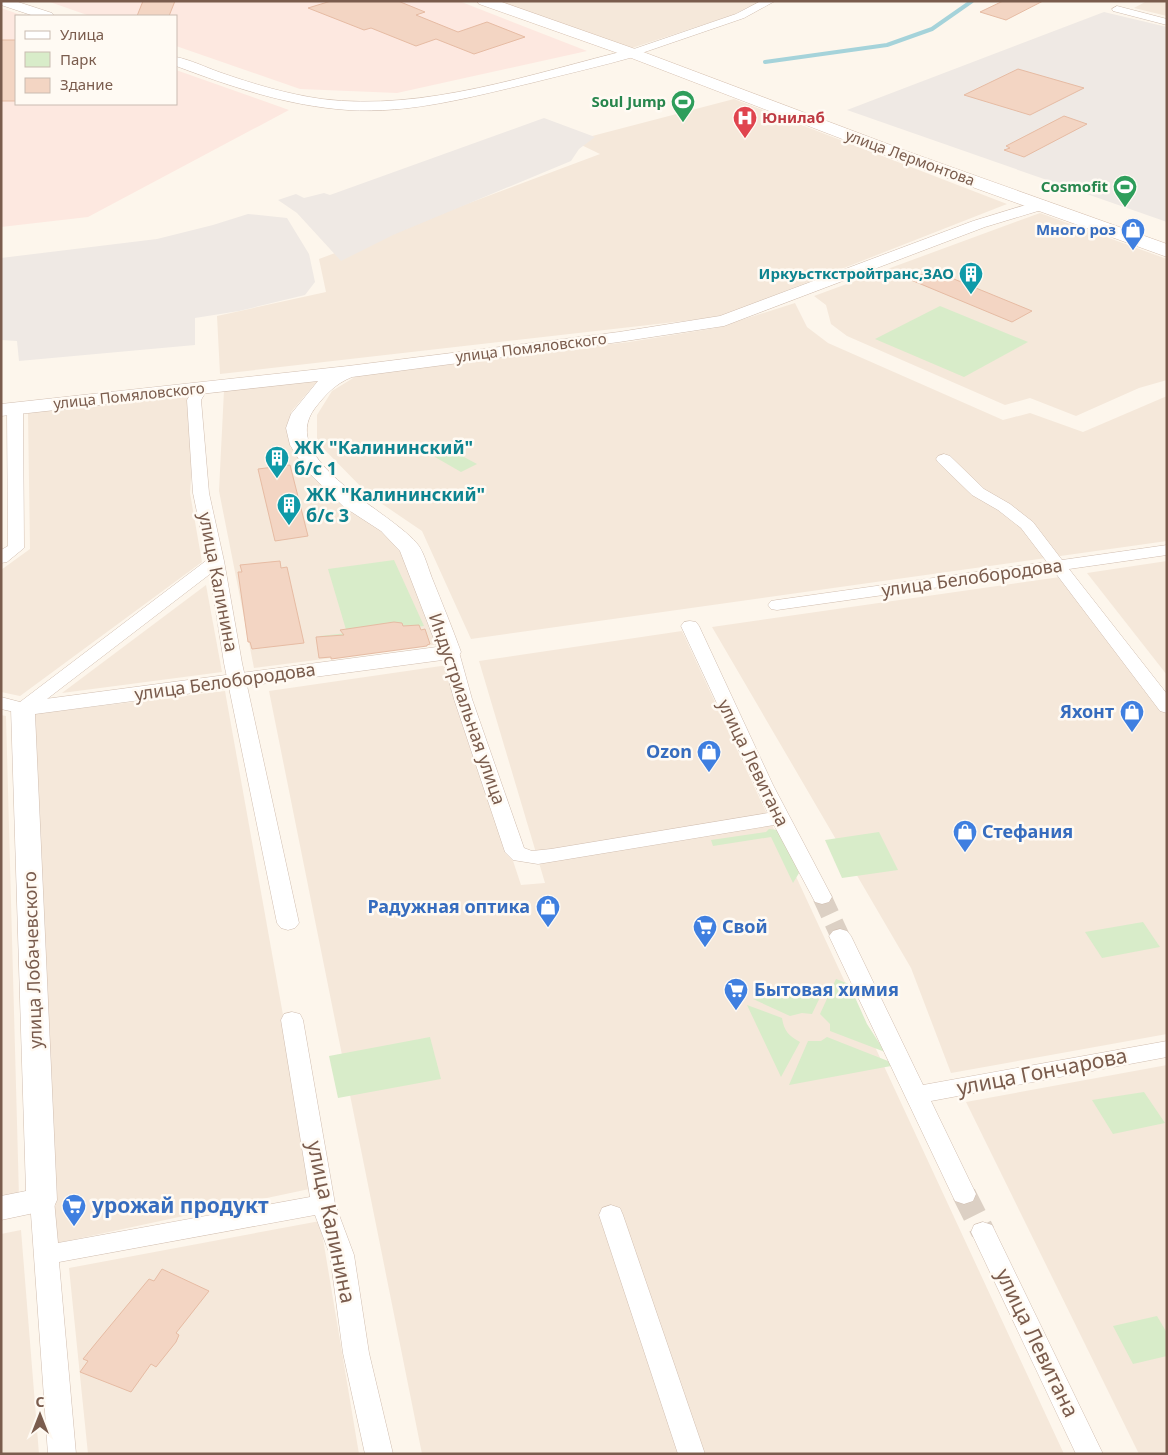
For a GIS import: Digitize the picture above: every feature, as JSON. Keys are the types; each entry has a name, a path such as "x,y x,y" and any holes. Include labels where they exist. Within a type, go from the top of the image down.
{"main road":[{"name":"улица Лермонтова","path":"484,1 632,53 904,156 1167,252"}],"street":[{"path":"1,1 44,15"},
{"path":"178,62 247,87 322,103 352,106 401,104 434,100 489,89 632,53 740,16 770,1"},
{"path":"1131,1 1117,10 1167,22"},
{"name":"улица Помяловского","path":"8,409 348,372 619,337 724,321 979,224 1042,206"},
{"name":"Индустриальная улица","path":"348,372 332,379 320,389 301,414 296,428 300,445 312,465 351,503 388,528 410,549 450,652 463,699 515,852 522,857 534,858 779,818"},
{"name":"улица Калинина","path":"201,388 194,400 201,493 216,561 237,680 288,923"},
{"path":"1,558 16,548 8,409"},
{"path":"944,459 978,492 1004,507 1027,525 1167,707"},
{"name":"улица Белобородова","path":"778,605 1167,550"},
{"path":"12,706 216,561"},
{"name":"улица Левитана","path":"690,626 762,785 822,897"},
{"name":"улица Белобородова","path":"12,706 237,680 450,652"},
{"name":"улица Лобачевского","path":"12,706 45,1255 62,1454"},
{"path":"840,936 964,1194"},
{"name":"улица Калинина","path":"292,1020 310,1113 323,1204 342,1255 356,1352 379,1454"},
{"name":"улица Гончарова","path":"917,1095 1167,1049"},
{"path":"1,1208 42,1200"},
{"path":"45,1255 323,1204"},
{"path":"611,1215 692,1454"},
{"name":"улица Левитана","path":"983,1232 1090,1454"}],"shaded area":[{"path":"47,1 459,1 587,51 397,93 300,89 178,47 178,15 87,15"},
{"path":"494,1 760,1 733,15 632,48"},
{"path":"1147,1 1167,1 1167,16 1134,8"},
{"path":"1,8 21,15 15,15 15,105 178,105 178,71 289,110 88,217 1,227"},
{"path":"1104,12 1167,27 1167,222 847,110"},
{"path":"734,99 1007,204 719,317 220,374 217,316 326,292 319,259 600,154 573,141"},
{"path":"544,118 595,137 579,149 571,161 393,235 341,261 297,213 278,200 296,194 304,198 324,193 330,195"},
{"path":"1040,213 1167,259 1167,380 1139,388 1076,416 1030,398 1005,405 847,336 831,324 826,305 814,296"},
{"path":"248,214 287,218 309,254 315,282 305,295 239,311 195,318 195,345 19,361 17,341 1,340 1,258 157,239"},
{"path":"795,303 807,327 828,343 1003,420 1030,413 1083,432 1167,396 1167,541 471,639 422,531 369,495 317,442 317,415 332,391 363,372 629,342 716,328"},
{"path":"320,378 291,412 290,447 345,504 395,539 440,644 254,668 219,491 224,390"},
{"path":"197,393 190,493 202,562 20,696 1,692 1,570 30,549 28,413"},
{"path":"1167,561 1167,675 1087,573"},
{"path":"1060,577 1167,707 1167,1034 951,1073 911,968 712,627"},
{"path":"206,585 222,672 62,693"},
{"path":"682,631 1064,1454 422,1454 269,691 448,665 521,885 545,883 479,661"},
{"path":"225,691 314,1188 53,1244 33,714"},
{"path":"1,715 6,716 19,1197 1,1200"},
{"path":"1167,1065 1167,1454 1139,1454 966,1102"},
{"path":"320,1221 359,1454 88,1454 69,1268"},
{"path":"21,1230 39,1454 1,1454 1,1234"}],"green space":[{"path":"940,306 1028,342 964,377 875,339"},
{"path":"451,450 477,464 461,472 435,457"},
{"path":"394,560 424,626 320,640 320,636 347,633 328,569"},
{"path":"769,829 778,830 783,836 799,873 793,883 771,837 713,846 711,840 766,832"},
{"path":"879,832 898,870 842,878 825,840"},
{"path":"1143,922 1160,947 1102,958 1085,932"},
{"path":"836,979 849,984 867,1024 885,1052 830,1031 830,1024 820,1014"},
{"path":"823,991 812,1014 802,1013 790,1016 753,999"},
{"path":"747,1005 782,1018 788,1033 800,1042 781,1077"},
{"path":"430,1037 441,1079 338,1098 329,1056"},
{"path":"827,1037 888,1061 891,1066 789,1085 808,1041 821,1041"},
{"path":"1144,1092 1165,1123 1113,1134 1092,1100"},
{"path":"1157,1316 1167,1333 1167,1356 1133,1364 1113,1326"}],"building":[{"path":"143,1 175,1 169,15 137,15"},
{"path":"331,1 398,1 425,12 416,15 458,32 487,22 525,37 474,54 436,39 416,46 371,28 364,30 308,8"},
{"path":"1003,1 1043,1 1006,20 980,12"},
{"path":"1,40 15,40 15,101 1,101"},
{"path":"1018,69 1084,88 1030,115 964,95"},
{"path":"1064,116 1087,124 1024,157 1004,150 1010,148 1006,146"},
{"name":"Иркуьсткстройтранс,ЗАО","path":"932,270 1032,311 1012,322 911,280"},
{"path":"290,465 308,536 275,541 258,469"},
{"path":"280,561 281,568 287,567 304,643 252,649 250,642 248,642 238,572 242,572 240,565"},
{"path":"394,622 402,623 403,626 419,625 421,630 425,629 430,644 427,646 331,659 331,657 319,658 316,637 344,635 340,630"},
{"path":"162,1269 209,1291 176,1333 179,1335 176,1342 156,1367 151,1364 131,1392 80,1372 88,1361 83,1359 149,1279 154,1281"}],"waterway":[{"path":"765,62 887,45 932,29 972,1"}],"tunnel":[{"path":"822,897 840,936"},
{"path":"964,1194 983,1232"}],"place":[{"name":"Soul Jump","path":"683,123"},
{"name":"Юнилаб","path":"745,139"},
{"name":"Cosmofit","path":"1125,208"},
{"name":"Много роз","path":"1133,251"},
{"name":"Иркуьсткстройтранс,ЗАО","path":"971,295"},
{"name":"ЖК \"Калининский\" б/с 1","path":"277,479"},
{"name":"ЖК \"Калининский\" б/с 3","path":"289,526"},
{"name":"Яхонт","path":"1132,733"},
{"name":"Ozon","path":"709,773"},
{"name":"Стефания","path":"965,853"},
{"name":"Радужная оптика","path":"548,928"},
{"name":"Свой","path":"705,948"},
{"name":"Бытовая химия","path":"736,1011"},
{"name":"урожай продукт","path":"74,1227"}]}
